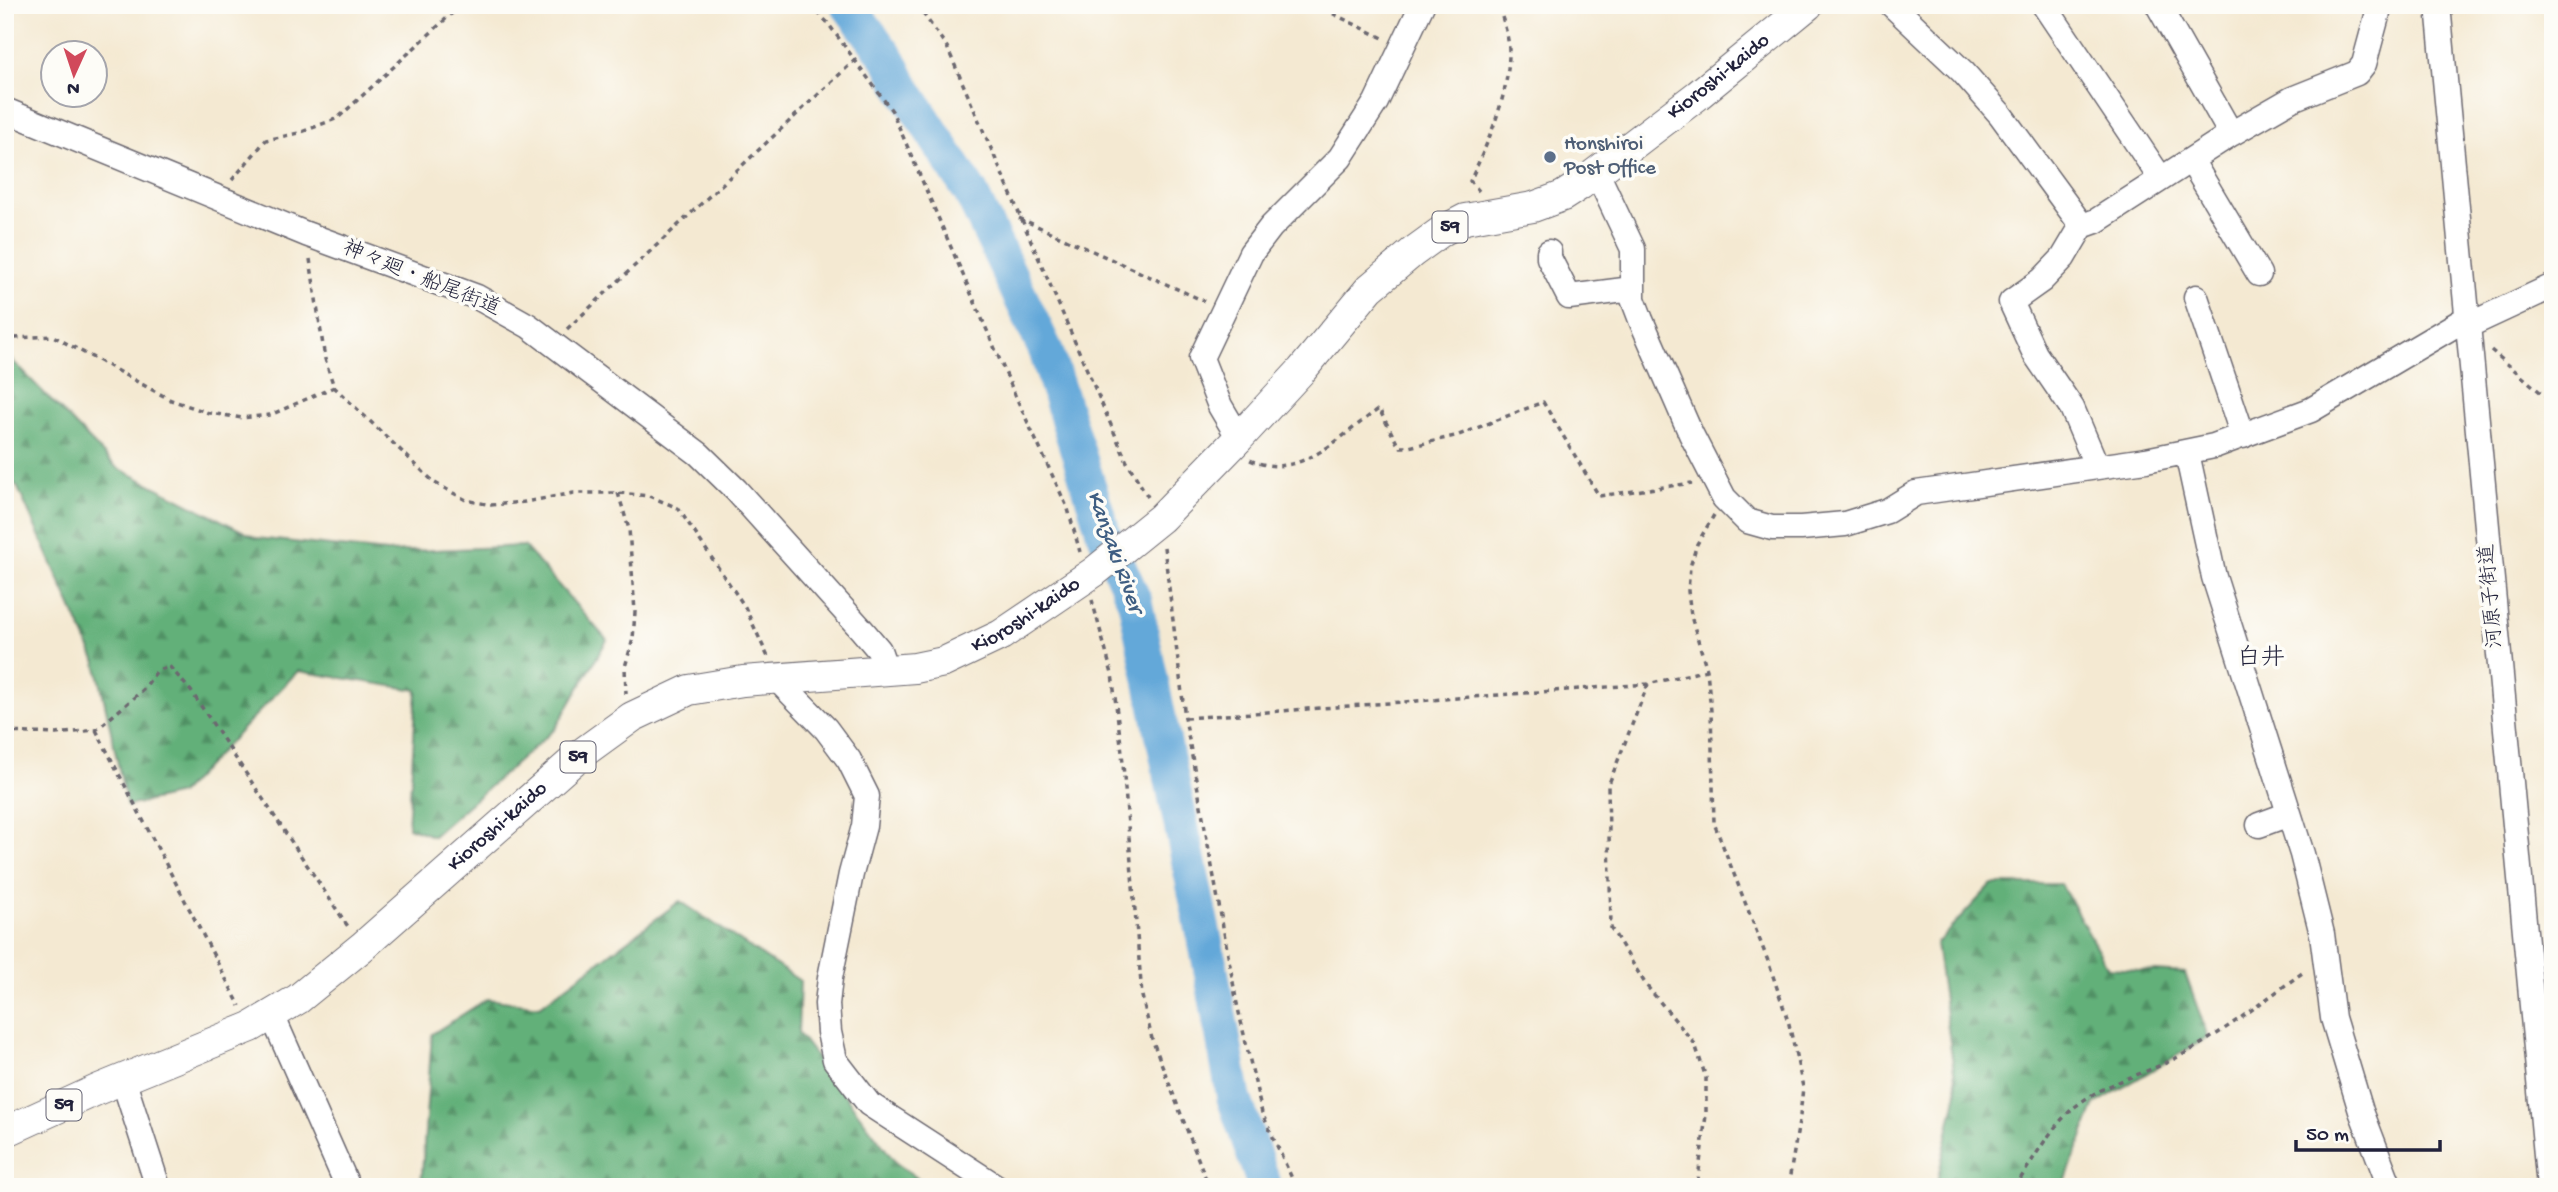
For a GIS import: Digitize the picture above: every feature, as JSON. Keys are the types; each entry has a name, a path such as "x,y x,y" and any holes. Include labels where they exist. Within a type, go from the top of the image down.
{"main road":[{"name":"Kioroshi-kaido","path":"1154,523 1301,371 1370,288 1442,231 1465,219 1524,210 1563,196 1597,173 1808,5"},
{"name":"59","path":"1090,574 1154,523"},
{"name":"Kioroshi-kaido","path":"5,1132 261,1021 298,999 362,947 571,763 632,717 689,690 776,678 886,670 944,662 971,651 1026,619 1090,574"}],"street":[{"path":"1233,444 1201,358 1251,253 1271,227 1340,158 1376,102 1422,5"},
{"path":"1892,5 1963,72 2000,114 2082,226"},
{"path":"2044,5 2161,179"},
{"path":"2158,5 2231,134"},
{"path":"2097,467 2072,408 2035,354 2011,302 2042,280 2056,265 2082,226 2096,221 2231,134 2292,99 2357,73 2364,64 2380,5"},
{"name":"河原子街道","path":"2438,5 2549,1187"},
{"name":"神々廻・船尾街道","path":"5,110 306,234 477,297 529,326 699,454 736,490 870,640 878,650 886,670"},
{"path":"2191,160 2259,274"},
{"path":"1597,173 1633,249 1633,299 1691,434 1720,490 1748,521 1772,528 1845,524 1887,512 1916,493 2187,453 2243,436 2311,410 2467,324 2553,286"},
{"path":"1549,252 1549,258 1569,297 1632,289"},
{"path":"2196,297 2243,436"},
{"path":"2187,453 2214,577 2288,809 2322,934 2333,1018 2361,1111 2390,1187"},
{"path":"776,678 826,729 849,760 867,796 830,978 827,1004 835,1060 869,1104 998,1187"},
{"path":"2258,818 2288,809"},
{"path":"261,1021 348,1187"},
{"path":"122,1079 158,1187"}],"path":[{"path":"218,197 266,140 299,133 338,118 461,5"},
{"path":"810,5 827,22 892,111 1015,395 1068,509 1090,574 1112,674 1123,766 1142,996 1152,1039 1209,1187"},
{"path":"917,5 947,47 1019,218 1154,523 1185,718 1237,1004 1262,1112 1296,1187"},
{"path":"1315,5 1401,46"},
{"path":"1496,213 1470,181 1496,121 1506,75 1509,54 1498,5"},
{"path":"552,343 855,60"},
{"path":"1019,218 1225,310"},
{"path":"306,234 325,359 334,387 435,483 466,500 491,505 575,493 618,493 649,496 678,508 745,607 776,678"},
{"path":"2467,324 2553,403"},
{"path":"5,341 53,336 172,400 209,413 242,418 270,415 334,387"},
{"path":"1233,444 1263,466 1279,467 1299,464 1315,456 1379,409 1397,443 1401,447 1409,447 1459,435 1543,402 1599,496 1656,486 1720,490 1697,544 1690,567 1688,591 1691,616 1707,670 1712,712 1714,823 1769,961 1789,1024 1803,1087 1788,1187"},
{"path":"618,493 629,529 635,612 633,639 625,667 626,693 632,717"},
{"path":"5,732 56,734 96,730 143,690 156,672 169,666 191,691 362,947"},
{"path":"1185,718 1648,684 1707,670"},
{"path":"1648,684 1608,786 1611,928 1646,985 1695,1044 1706,1077 1706,1115 1697,1187"},
{"path":"96,730 261,1021"},
{"path":"2015,1187 2044,1143 2073,1108 2098,1090 2174,1059 2207,1040 2305,971"}],"green space":[{"path":"5,353 116,467 256,538 387,552 524,546 607,640 555,729 433,836 408,827 417,690 298,671 180,794 127,806 96,662 17,486 5,477"},
{"path":"1992,884 2061,884 2108,968 2185,973 2208,1037 2095,1104 2063,1187 1936,1187 1957,1092 1936,944"},
{"path":"680,901 800,981 798,1033 896,1163 930,1187 421,1187 432,1034 487,999 540,1006"}],"waterway":[{"name":"Kanzaki River","path":"848,5 890,61 900,82 971,193 1046,351 1103,531 1135,602 1209,960 1234,1098 1265,1187"}],"place":[{"name":"Honshiroi Post Office","path":"1550,157"}],"district":[{"name":"白井","path":"2261,659"}]}
